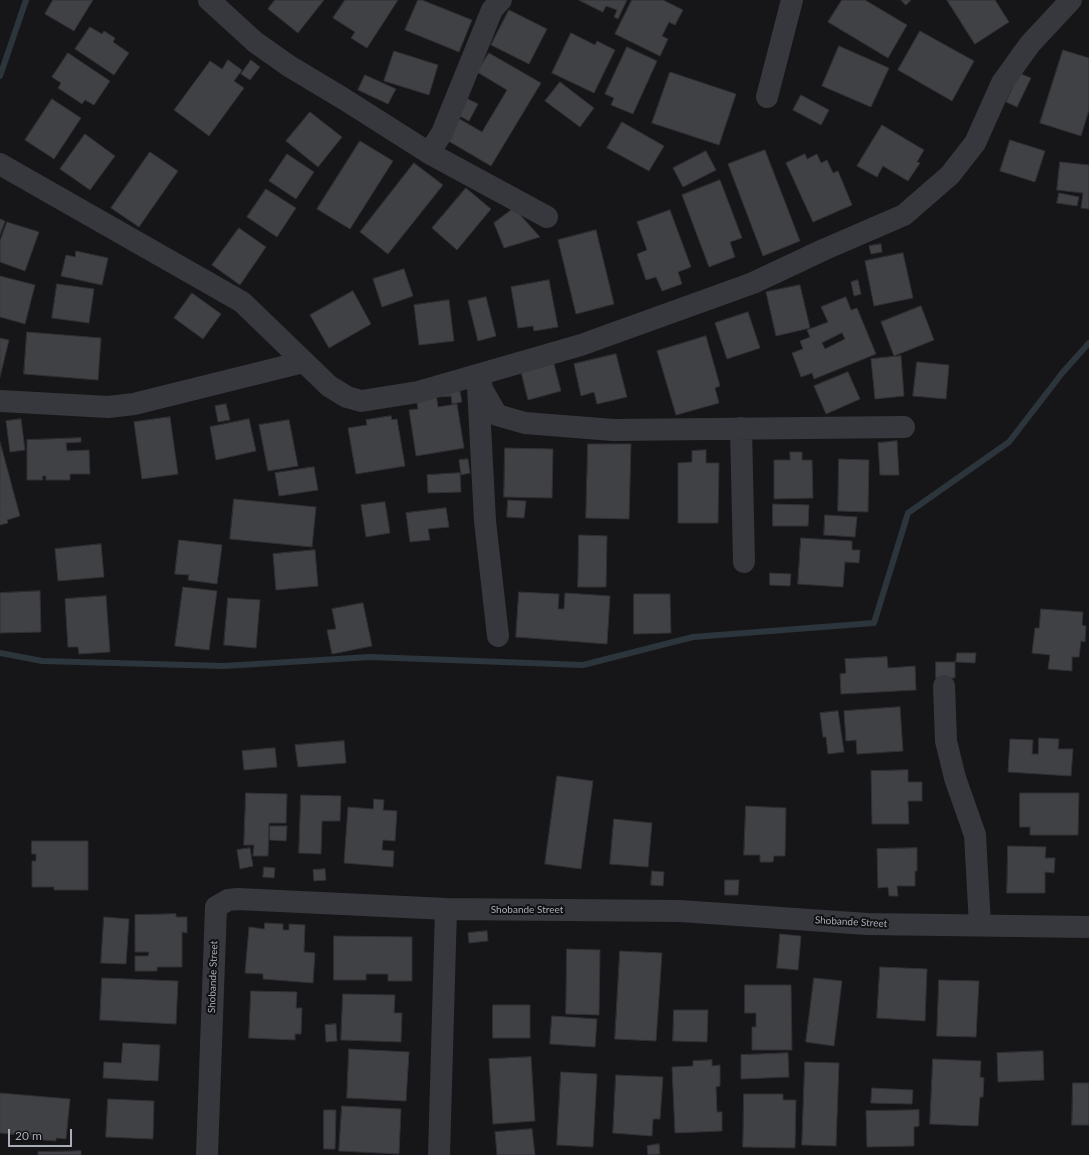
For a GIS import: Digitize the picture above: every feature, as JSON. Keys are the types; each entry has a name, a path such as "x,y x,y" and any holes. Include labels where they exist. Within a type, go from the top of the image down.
{"street":[{"path":"209,0 255,42 289,66 429,154 547,217"},
{"path":"429,154 442,133 492,10 501,0"},
{"path":"767,97 792,0"},
{"path":"0,164 242,302 329,386 347,397 361,401 418,392 582,345 753,283 823,250 904,215 950,175 975,143 1002,83 1030,44 1071,0"},
{"path":"0,401 108,407 134,404 303,362"},
{"path":"478,376 483,391 497,415 525,423 613,430 904,427"},
{"path":"478,376 484,521 498,636"},
{"path":"741,428 744,562"},
{"path":"944,686 946,741 953,772 975,835 980,925"},
{"name":"Shobande Street","path":"207,1155 216,907 228,900 238,899 446,909 680,911 867,924 1089,927"},
{"path":"439,1155 446,909"}],"building":[{"path":"53,0 93,0 74,31 45,14"},
{"path":"275,0 324,0 298,33 268,9"},
{"path":"345,0 398,0 367,48 351,38 355,32 333,18"},
{"path":"418,0 422,0 472,20 459,52 405,30"},
{"path":"579,0 627,0 618,19 614,17 617,10 606,6 603,12"},
{"path":"632,0 663,0 683,10 675,25 669,22 662,36 668,39 660,56 615,34"},
{"path":"842,0 865,0 907,25 888,58 828,22"},
{"path":"901,0 911,0 906,5"},
{"path":"947,0 995,0 1009,22 975,44"},
{"path":"509,10 547,29 529,64 491,45"},
{"path":"90,27 102,34 104,31 115,38 113,42 129,53 114,75 75,49"},
{"path":"920,31 974,61 952,101 898,70"},
{"path":"571,33 595,45 597,41 615,50 594,93 552,73"},
{"path":"839,46 889,68 871,107 822,86"},
{"path":"627,47 657,61 633,114 611,105 614,98 605,94"},
{"path":"1063,50 1089,58 1089,110 1081,136 1040,123"},
{"path":"394,51 438,65 429,95 384,81"},
{"path":"68,53 110,81 94,105 85,100 82,104 58,88 61,83 52,77"},
{"path":"489,53 541,83 491,166 445,139 458,118 482,132 507,90 477,72"},
{"path":"228,60 242,70 234,81 244,88 209,136 174,110 210,61 222,69"},
{"path":"251,60 260,67 250,80 241,74"},
{"path":"670,72 736,94 719,145 652,123"},
{"path":"1019,73 1031,78 1017,107 1006,102"},
{"path":"365,75 396,89 388,104 358,90"},
{"path":"560,82 594,108 580,127 545,101"},
{"path":"801,95 829,110 821,125 793,110"},
{"path":"462,96 478,104 469,121 454,113"},
{"path":"52,99 81,118 54,159 25,140"},
{"path":"310,112 342,137 318,167 286,141"},
{"path":"622,122 664,146 649,171 607,148"},
{"path":"882,125 924,150 917,162 920,163 908,181 883,166 877,177 857,166"},
{"path":"85,134 115,156 90,190 60,169"},
{"path":"1010,140 1045,151 1035,182 1000,171"},
{"path":"360,141 393,161 350,229 317,209"},
{"path":"765,150 800,241 763,256 728,164"},
{"path":"706,151 716,170 683,187 673,168"},
{"path":"150,152 178,171 139,227 111,208"},
{"path":"287,154 314,172 296,199 269,181"},
{"path":"805,154 807,159 817,154 821,163 827,160 833,173 838,171 852,205 813,222 786,163"},
{"path":"1060,162 1089,165 1089,209 1081,208 1083,193 1057,190"},
{"path":"414,163 443,185 388,254 360,232"},
{"path":"720,180 742,238 730,242 735,257 709,267 682,195"},
{"path":"466,188 491,209 457,250 432,228"},
{"path":"266,189 296,208 277,237 247,217"},
{"path":"1059,193 1079,197 1077,206 1057,203"},
{"path":"514,208 540,237 504,248 494,223"},
{"path":"670,210 691,267 678,272 682,284 662,291 656,277 646,280 637,254 647,250 637,222"},
{"path":"0,219 5,221 0,235"},
{"path":"7,222 39,232 25,271 0,262 0,241"},
{"path":"239,228 266,247 240,285 212,265"},
{"path":"596,230 614,304 576,314 558,240"},
{"path":"881,244 882,252 871,254 869,246"},
{"path":"76,251 108,258 102,285 61,276 66,255 75,257"},
{"path":"903,253 913,298 874,306 865,261"},
{"path":"404,269 413,296 382,307 373,279"},
{"path":"0,276 35,285 25,324 0,317"},
{"path":"549,280 558,327 534,331 533,326 518,328 511,287"},
{"path":"858,280 861,294 854,296 851,282"},
{"path":"57,284 94,289 89,323 52,318"},
{"path":"800,285 810,328 776,336 766,292"},
{"path":"353,291 371,324 329,348 310,315"},
{"path":"192,293 221,314 203,339 174,318"},
{"path":"486,297 496,336 478,341 468,301"},
{"path":"846,297 851,310 857,308 876,354 814,379 812,373 801,377 792,353 803,349 800,341 810,337 807,330 828,322 821,307","holes":["842,333 845,339 825,349 822,343"]},
{"path":"449,300 454,341 419,345 414,305"},
{"path":"921,306 934,340 894,356 881,322"},
{"path":"748,312 760,348 727,359 715,323"},
{"path":"27,332 101,338 98,380 24,374"},
{"path":"706,336 720,386 715,388 719,403 676,415 657,351"},
{"path":"0,338 9,340 0,377"},
{"path":"616,354 627,397 597,404 594,392 581,396 574,364"},
{"path":"901,356 904,396 875,399 871,359"},
{"path":"917,362 949,365 946,399 913,396"},
{"path":"554,364 561,391 528,400 521,372"},
{"path":"848,372 860,399 826,414 814,386"},
{"path":"459,387 462,402 452,404 451,396 441,397 439,390"},
{"path":"436,394 438,407 457,404 464,448 416,456 409,410 418,409 416,397"},
{"path":"226,404 230,420 218,422 215,406"},
{"path":"391,416 392,420 397,419 405,466 356,474 348,428 367,425 366,420"},
{"path":"170,417 178,474 142,479 134,422"},
{"path":"21,419 25,450 10,452 6,421"},
{"path":"249,419 256,451 216,460 210,427"},
{"path":"289,420 298,466 268,471 259,425"},
{"path":"81,438 81,442 66,443 67,451 89,450 90,474 70,474 70,480 46,480 46,476 42,476 43,480 27,480 27,440"},
{"path":"897,441 899,475 880,475 878,443"},
{"path":"0,442 20,516 7,520 8,523 0,525"},
{"path":"588,444 631,444 629,519 586,518"},
{"path":"505,448 553,449 552,498 504,497"},
{"path":"706,450 706,463 719,463 718,523 678,523 678,463 692,462 692,451"},
{"path":"790,452 802,452 802,460 812,460 813,498 774,499 774,460 790,460"},
{"path":"468,459 470,473 461,475 459,460"},
{"path":"839,459 869,460 868,512 838,511"},
{"path":"314,467 318,490 279,496 275,473"},
{"path":"460,473 461,492 428,493 427,475"},
{"path":"234,499 316,507 312,547 230,539"},
{"path":"508,500 526,501 524,518 507,517"},
{"path":"385,502 390,533 366,537 361,505"},
{"path":"773,504 809,505 808,526 773,526"},
{"path":"446,508 449,527 428,529 430,540 410,542 406,513"},
{"path":"825,515 857,517 855,537 824,535"},
{"path":"579,535 607,536 606,587 578,587"},
{"path":"801,538 852,541 852,550 860,550 859,563 845,562 843,587 798,584"},
{"path":"179,540 222,545 217,584 188,580 189,575 175,574"},
{"path":"101,544 104,577 58,581 55,549"},
{"path":"315,550 318,586 276,590 273,554"},
{"path":"770,573 791,574 790,586 770,585"},
{"path":"183,587 217,591 209,650 175,646"},
{"path":"40,591 41,632 0,633 0,593"},
{"path":"519,592 559,594 558,609 564,609 565,593 610,596 607,644 516,637"},
{"path":"634,594 670,594 671,633 634,634"},
{"path":"106,596 110,652 79,654 78,647 68,647 65,599"},
{"path":"228,598 260,600 256,648 224,645"},
{"path":"363,603 372,646 332,654 327,630 336,629 332,609"},
{"path":"1041,609 1083,612 1082,625 1086,626 1085,642 1081,641 1079,657 1072,657 1072,671 1048,669 1050,655 1032,653 1035,628 1039,628"},
{"path":"957,653 976,653 975,663 956,662"},
{"path":"887,657 888,668 915,666 916,690 841,694 840,674 846,673 845,659"},
{"path":"936,662 955,662 955,678 936,678"},
{"path":"900,707 903,751 857,754 856,740 846,741 844,711"},
{"path":"838,711 844,752 828,754 826,737 823,737 820,713"},
{"path":"1039,738 1059,739 1058,749 1073,749 1071,776 1008,772 1010,739 1033,740 1032,754 1038,754"},
{"path":"344,741 346,763 298,767 295,745"},
{"path":"275,748 277,767 244,770 242,751"},
{"path":"908,770 908,782 922,782 922,801 908,801 909,824 872,824 871,771"},
{"path":"557,776 593,781 581,869 545,864"},
{"path":"246,793 287,794 286,823 269,823 268,856 253,856 254,845 244,845"},
{"path":"1020,793 1079,793 1078,835 1030,835 1030,827 1020,827"},
{"path":"301,795 341,796 340,821 322,821 321,854 299,853"},
{"path":"374,799 384,800 383,810 397,811 395,841 383,840 382,850 394,851 393,867 344,863 348,807 373,809"},
{"path":"746,806 786,808 785,856 774,856 773,862 760,862 760,855 744,855"},
{"path":"614,819 652,823 648,867 610,864"},
{"path":"270,826 287,826 286,841 270,840"},
{"path":"32,841 88,841 88,890 54,890 54,887 32,887 32,861 36,861 36,854 32,854"},
{"path":"1008,846 1046,847 1045,858 1055,858 1054,873 1045,872 1045,893 1007,893"},
{"path":"250,848 253,866 240,869 237,850"},
{"path":"917,848 917,871 915,871 915,886 897,886 898,896 889,896 888,887 878,888 877,849"},
{"path":"264,867 275,868 274,878 263,877"},
{"path":"325,869 326,880 314,881 313,870"},
{"path":"652,871 664,872 663,886 651,885"},
{"path":"725,880 739,880 738,895 725,895"},
{"path":"176,914 176,917 187,917 187,933 182,932 182,967 157,967 157,971 135,971 135,956 148,956 149,952 135,952 135,915"},
{"path":"104,917 129,919 126,964 101,963"},
{"path":"265,923 283,924 283,930 289,930 289,924 305,925 304,952 315,953 313,983 263,979 263,974 245,973 249,927 264,929"},
{"path":"487,931 488,941 469,943 468,933"},
{"path":"780,934 801,936 798,970 777,968"},
{"path":"334,936 412,937 412,981 388,981 388,974 366,974 366,980 334,980"},
{"path":"567,949 600,950 599,1015 566,1014"},
{"path":"620,951 662,953 656,1041 615,1039"},
{"path":"880,967 927,969 925,1021 877,1018"},
{"path":"102,978 178,981 176,1024 100,1020"},
{"path":"814,978 842,981 834,1046 806,1042"},
{"path":"939,980 979,981 976,1037 937,1036"},
{"path":"745,985 791,985 792,1050 752,1050 752,1027 756,1027 756,1013 745,1013"},
{"path":"251,991 297,992 296,1008 302,1008 301,1034 295,1034 295,1040 249,1038"},
{"path":"343,994 395,995 394,1013 402,1013 401,1042 341,1040"},
{"path":"493,1005 530,1005 530,1038 493,1038"},
{"path":"674,1010 708,1010 707,1042 673,1041"},
{"path":"552,1016 597,1019 595,1047 550,1044"},
{"path":"336,1024 337,1041 326,1042 325,1025"},
{"path":"123,1043 160,1045 158,1081 103,1078 104,1062 121,1063"},
{"path":"349,1049 409,1052 406,1101 347,1098"},
{"path":"1043,1051 1044,1080 998,1082 997,1053"},
{"path":"788,1053 789,1077 741,1079 741,1055"},
{"path":"531,1057 535,1121 493,1124 489,1059"},
{"path":"933,1059 981,1061 980,1077 984,1078 983,1097 980,1097 978,1126 930,1124"},
{"path":"712,1060 712,1066 720,1065 720,1086 716,1087 717,1112 722,1112 722,1131 675,1133 672,1067 693,1066 693,1061"},
{"path":"805,1062 839,1063 836,1146 802,1145"},
{"path":"561,1072 597,1074 593,1147 557,1145"},
{"path":"616,1075 663,1077 660,1119 653,1119 652,1136 613,1133"},
{"path":"1073,1083 1089,1083 1089,1125 1072,1125"},
{"path":"872,1088 913,1090 912,1104 871,1103"},
{"path":"0,1093 70,1099 66,1139 56,1138 56,1141 31,1139 31,1136 0,1133"},
{"path":"744,1094 783,1094 783,1100 796,1100 795,1148 743,1147"},
{"path":"108,1099 154,1101 153,1139 106,1137"},
{"path":"342,1106 401,1109 399,1154 339,1151"},
{"path":"324,1110 336,1110 335,1149 324,1149"},
{"path":"919,1110 919,1126 914,1127 914,1146 867,1147 866,1111"},
{"path":"532,1129 535,1155 497,1155 495,1132"},
{"path":"659,1144 660,1154 648,1155 647,1146"},
{"path":"81,1151 81,1155 38,1155 38,1152"}],"waterway":[{"path":"0,76 26,0"},
{"path":"0,653 42,661 224,666 370,657 583,665 693,637 874,623 908,513 1009,442 1063,372 1089,343"}]}
